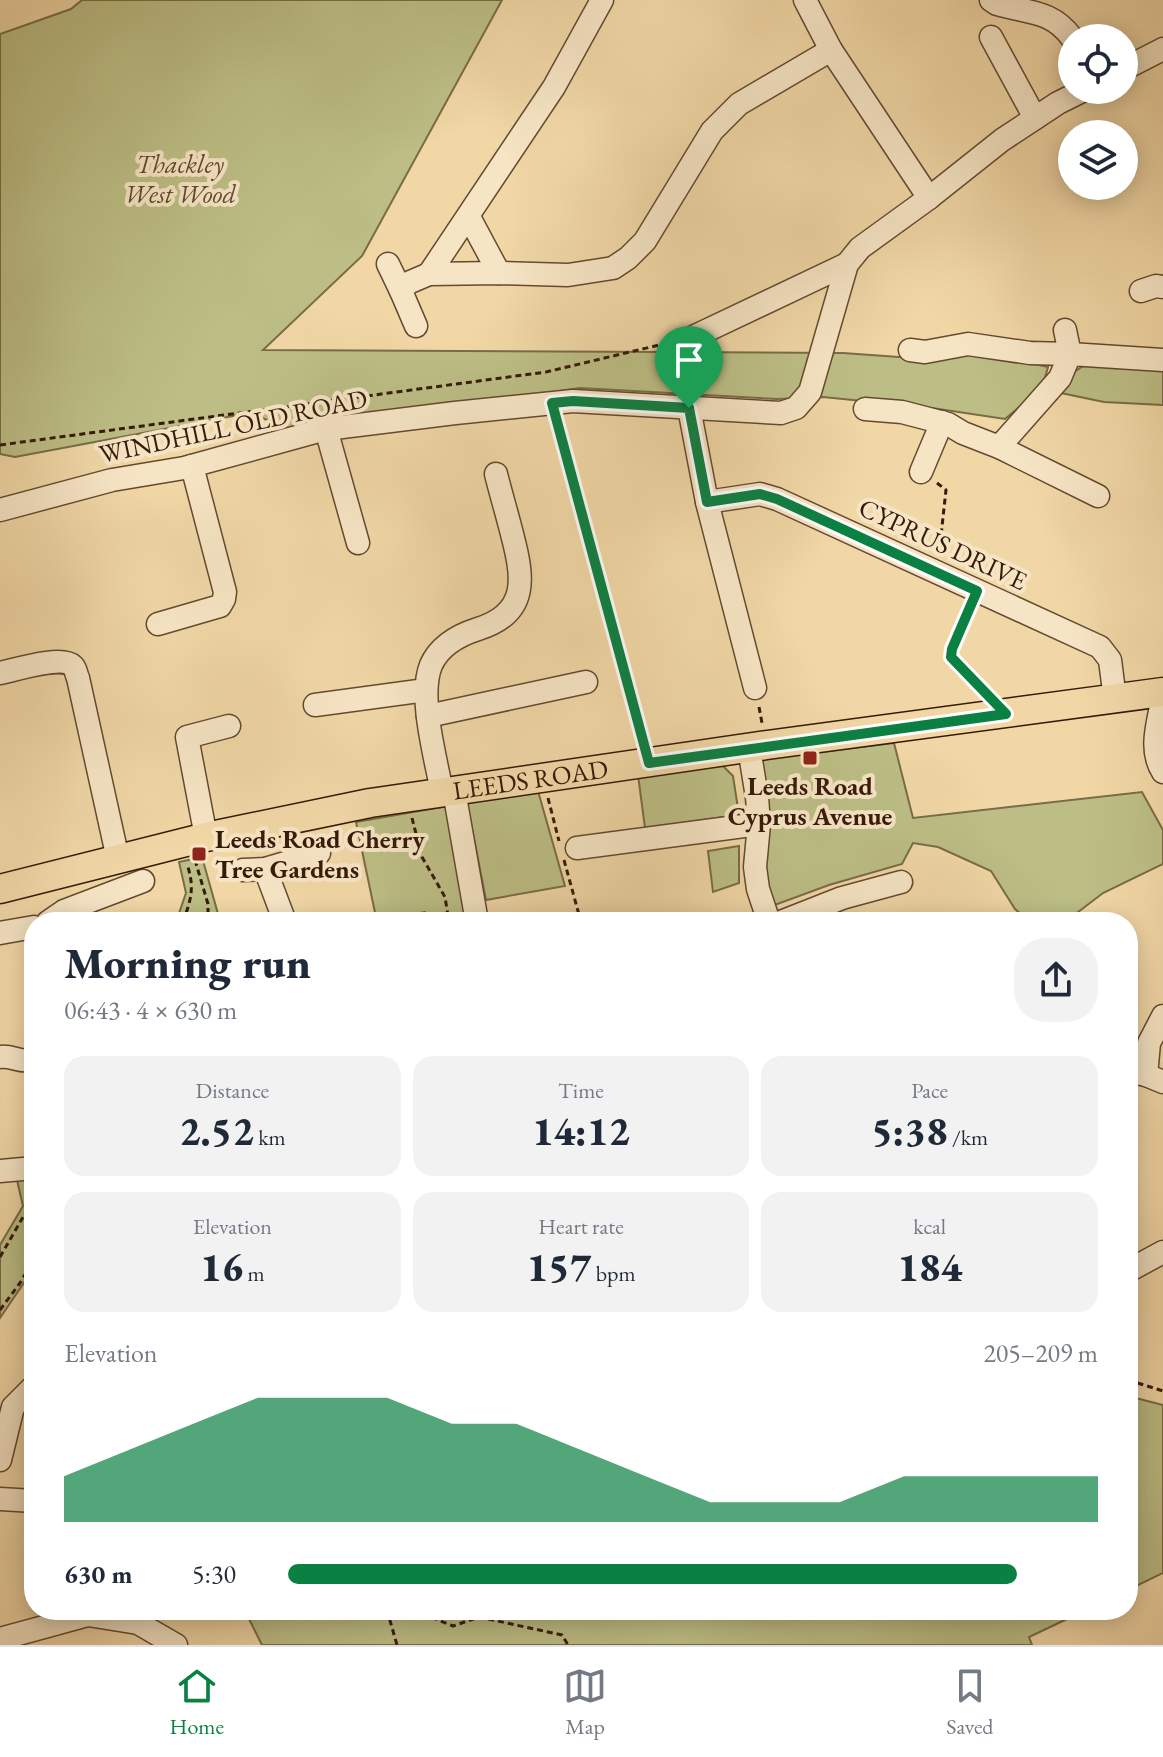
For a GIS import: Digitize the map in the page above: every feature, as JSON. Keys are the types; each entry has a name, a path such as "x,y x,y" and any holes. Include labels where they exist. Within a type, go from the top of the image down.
{"main road":[{"name":"LEEDS ROAD","path":"0,889 192,841 370,803 758,747 1163,694"}],"street":[{"path":"429,274 554,87 602,0"},
{"path":"805,0 831,50 929,198"},
{"path":"991,0 997,4 1058,9"},
{"path":"991,37 1035,118"},
{"path":"1138,62 1163,49"},
{"path":"401,291 408,283 429,274 568,275 613,268 645,241 712,131 739,104 831,50"},
{"path":"691,338 847,264 860,248 1002,140 1058,103"},
{"path":"469,217 499,273"},
{"path":"388,264 416,326"},
{"name":"WINDHILL OLD ROAD","path":"0,510 112,480 192,466 326,429 573,401 781,413 796,408 810,392 847,264"},
{"path":"999,447 1060,378 1070,354 1065,330"},
{"path":"910,350 925,352 968,344 1030,353 1163,360"},
{"path":"689,408 707,502 755,688"},
{"path":"865,409 902,412 942,422 1098,496"},
{"path":"921,472 942,422"},
{"path":"326,429 358,543"},
{"path":"158,624 220,606 224,599 225,592 192,466"},
{"path":"475,912 428,716 426,690 431,665 441,650 456,638 493,624 506,614 515,600 521,581 520,564 496,474"},
{"name":"CYPRUS DRIVE","path":"707,502 760,494 777,499 1100,647 1110,660 1115,699"},
{"path":"0,673 64,661 73,666 118,859"},
{"path":"428,716 586,682"},
{"path":"315,705 426,690"},
{"path":"1163,694 1154,749 1163,772"},
{"path":"192,841 187,737 229,726"},
{"path":"758,747 759,824 755,867 766,912"},
{"path":"577,848 759,824"},
{"path":"279,912 254,869 319,853"},
{"path":"63,912 143,881"},
{"path":"806,912 842,898 901,882"},
{"path":"0,933 24,929"},
{"path":"1146,1076 1149,1043 1163,1016"},
{"path":"0,1057 24,1062"},
{"path":"0,1171 24,1169"},
{"path":"1138,1266 1163,1252"},
{"path":"0,1460 13,1407 24,1396"},
{"path":"0,1499 24,1500"},
{"path":"0,1639 32,1638 71,1620"},
{"path":"124,1620 138,1623 176,1645"}],"path":[{"path":"0,445 546,372 691,338"},
{"path":"552,403 649,763"},
{"path":"921,472 946,490 937,572"},
{"path":"977,591 951,657 1006,714"},
{"path":"755,688 758,747"},
{"path":"407,798 422,857 445,897 447,912"},
{"path":"187,912 193,884 192,841"},
{"path":"192,841 208,912"},
{"path":"0,1257 24,1215"},
{"path":"0,1310 24,1276"},
{"path":"1138,1383 1163,1391"},
{"path":"390,1620 397,1645"},
{"path":"438,1620 453,1626 470,1620"},
{"path":"493,1620 562,1635 568,1645"}],"green space":[{"name":"Thackley West Wood","path":"82,0 502,0 362,256 263,350 843,353 913,358 974,350 1048,367 1042,388 1005,419 823,397 777,399 580,388 293,430 249,413 15,457 0,454 0,34 71,9"},
{"path":"1088,363 1163,368 1163,405 1104,402 1061,393 1074,372"},
{"path":"894,743 913,818 1142,792 1163,830 1163,864 1103,893 1078,912 1018,912 991,871 938,847 913,843 902,864 829,885 772,906 760,876 761,759"},
{"path":"721,764 733,776 739,815 645,828 638,775"},
{"path":"538,791 565,886 486,900 467,803"},
{"path":"448,806 467,912 375,912 356,822"},
{"path":"739,846 739,883 713,892 708,851"},
{"path":"202,857 217,912 179,912 186,893 179,862"},
{"path":"24,1179 24,1283 0,1318 0,1245 23,1206 17,1180"},
{"path":"1138,1399 1163,1405 1163,1573 1138,1585"},
{"path":"250,1620 1065,1620 1029,1637 1032,1645 262,1645"}],"place":[{"name":"Leeds Road Cyprus Avenue","path":"810,758"},
{"name":"Leeds Road Cherry Tree Gardens","path":"199,854"}],"route":[{"path":"573,401 689,408 707,502 760,494 777,499 977,591 951,657 1006,714 649,763 552,403 573,401"}]}
